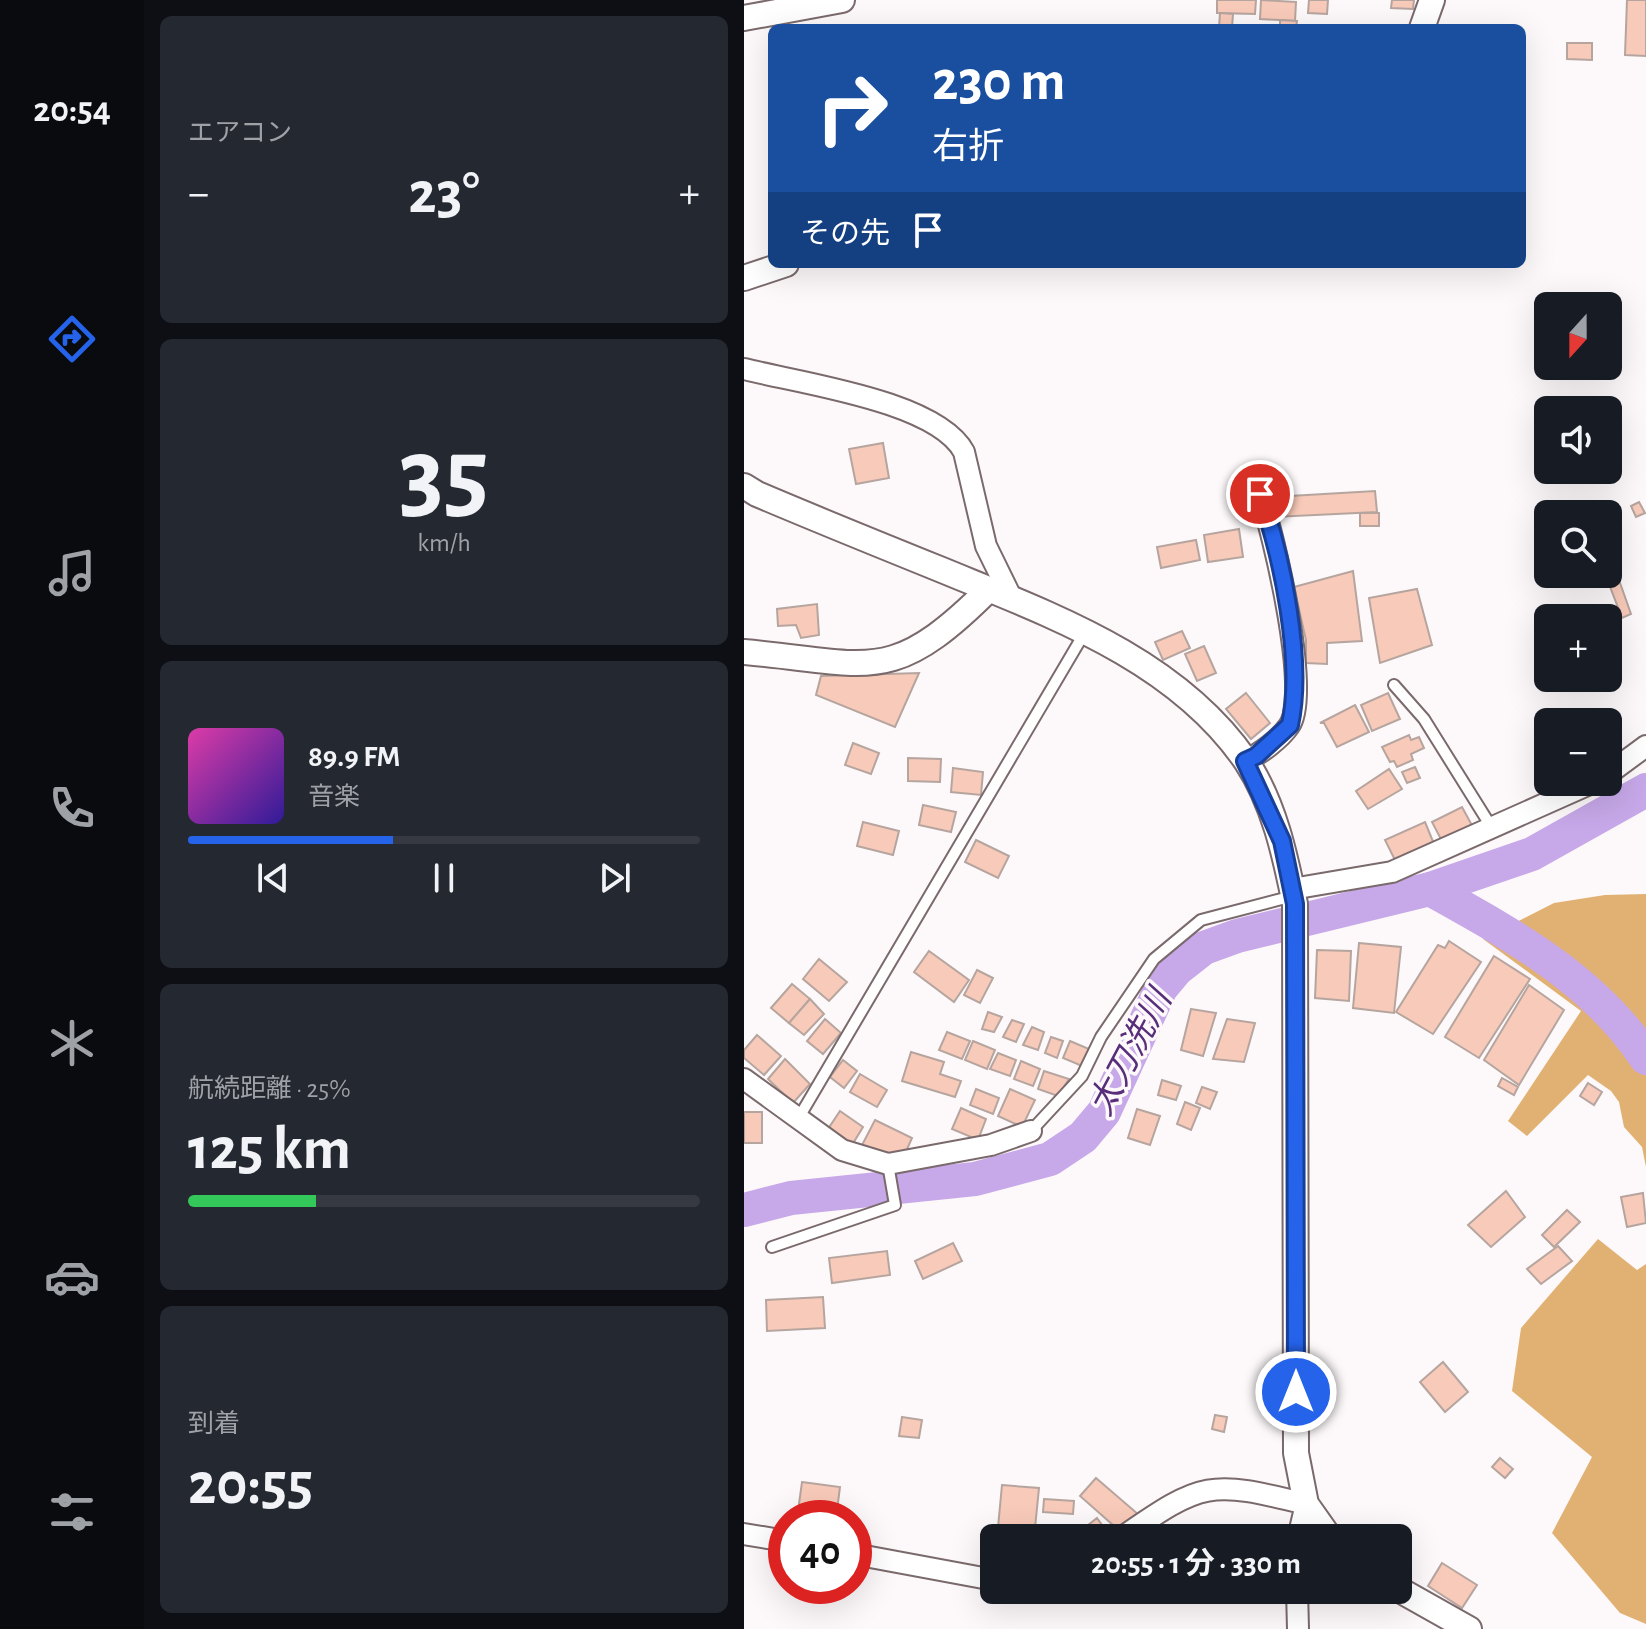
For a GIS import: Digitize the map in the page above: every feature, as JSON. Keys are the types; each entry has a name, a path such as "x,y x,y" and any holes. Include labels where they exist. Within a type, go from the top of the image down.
{"street":[{"path":"744,18 842,0"},
{"path":"1423,24 1432,0"},
{"path":"744,278 774,268"},
{"path":"744,369 891,405 936,422 956,437 964,452 986,546 1012,599"},
{"path":"744,486 1085,632 1145,665 1191,700 1245,761 1282,841 1293,896 1297,940 1296,1453 1306,1504 1320,1524"},
{"path":"1245,761 1256,756 1290,725 1295,704 1290,628 1268,518 1260,494"},
{"path":"744,652 846,664 873,665 896,660 952,625 989,589"},
{"path":"1622,764 1646,746"},
{"path":"1293,896 1392,872 1565,796"},
{"path":"744,1079 842,1150 888,1164 991,1145 1031,1131"},
{"path":"1142,1524 1189,1493 1213,1488 1242,1488 1306,1504"},
{"path":"1301,1524 1306,1504"},
{"path":"744,1534 768,1538"},
{"path":"872,1557 980,1577"},
{"path":"1412,1597 1469,1629"},
{"path":"1297,1604 1298,1629"}],"lane":[{"path":"798,1119 1085,632"},
{"path":"1394,685 1424,719 1493,830"},
{"path":"1031,1131 1082,1076 1101,1037 1154,959 1201,920 1293,896"},
{"path":"772,1247 895,1205 888,1164"}],"shaded area":[{"path":"1646,894 1646,1167 1642,1147 1624,1127 1619,1102 1611,1091 1588,1075 1527,1136 1508,1121 1581,1011 1483,939 1554,903 1605,895"},
{"path":"1598,1239 1637,1270 1646,1264 1646,1624 1620,1613 1552,1533 1592,1457 1512,1391 1521,1328"}],"building":[{"path":"1217,0 1256,0 1255,14 1217,13"},
{"path":"1261,0 1296,2 1295,21 1260,19"},
{"path":"1309,0 1328,0 1327,14 1308,13"},
{"path":"1392,0 1414,0 1413,9 1391,8"},
{"path":"1627,0 1646,0 1646,56 1625,55"},
{"path":"1220,13 1233,14 1232,24 1219,24"},
{"path":"1280,20 1297,21 1297,24 1280,24"},
{"path":"1567,43 1592,43 1592,60 1567,59"},
{"path":"883,443 889,478 856,484 849,449"},
{"path":"1375,491 1377,512 1274,517 1273,497"},
{"path":"1639,502 1645,513 1636,517 1631,506"},
{"path":"1360,513 1379,513 1379,526 1360,526"},
{"path":"1239,529 1243,557 1208,562 1204,535"},
{"path":"1196,540 1200,560 1161,568 1157,547"},
{"path":"1353,571 1362,641 1327,643 1327,664 1306,663 1306,640 1294,587"},
{"path":"1611,588 1622,588 1631,614 1622,618 1622,604 1617,604"},
{"path":"1417,589 1432,645 1380,663 1369,598"},
{"path":"817,604 819,635 801,638 796,625 778,626 777,609"},
{"path":"1182,631 1190,648 1163,660 1155,642"},
{"path":"1204,646 1216,673 1197,681 1185,654"},
{"path":"919,673 895,727 816,695 821,676"},
{"path":"1246,693 1270,723 1251,739 1226,709"},
{"path":"1388,693 1400,719 1372,731 1361,705"},
{"path":"1355,705 1369,732 1337,747 1324,723 1320,723"},
{"path":"1409,735 1411,740 1419,737 1424,748 1411,754 1413,760 1397,767 1394,761 1390,762 1382,747"},
{"path":"853,743 879,753 871,774 845,765"},
{"path":"908,758 941,759 940,782 908,781"},
{"path":"1415,767 1420,778 1407,783 1402,772"},
{"path":"953,768 983,772 981,795 951,792"},
{"path":"1389,769 1402,789 1368,809 1356,791"},
{"path":"923,805 956,812 951,832 919,825"},
{"path":"1462,807 1474,829 1444,845 1432,822"},
{"path":"863,822 899,831 893,855 857,846"},
{"path":"1425,822 1434,844 1395,860 1385,840"},
{"path":"976,840 1009,856 998,878 965,862"},
{"path":"1449,941 1481,962 1433,1034 1396,1012 1438,945 1445,948"},
{"path":"1359,943 1401,947 1394,1013 1353,1008"},
{"path":"1317,950 1351,951 1349,1001 1315,998"},
{"path":"929,951 969,980 954,1002 914,972"},
{"path":"1494,956 1530,979 1479,1058 1445,1037"},
{"path":"819,959 847,982 829,1001 803,979"},
{"path":"977,970 993,978 980,1003 964,995"},
{"path":"792,984 810,999 789,1023 771,1008"},
{"path":"1529,985 1564,1010 1519,1085 1484,1060"},
{"path":"810,999 824,1014 804,1035 789,1023"},
{"path":"1191,1009 1216,1013 1203,1056 1181,1050"},
{"path":"988,1012 1002,1017 994,1032 982,1029"},
{"path":"825,1019 841,1033 823,1054 807,1041"},
{"path":"1227,1019 1255,1023 1244,1062 1213,1059"},
{"path":"1012,1020 1024,1024 1016,1042 1003,1037"},
{"path":"1032,1027 1044,1032 1038,1050 1023,1045"},
{"path":"947,1032 970,1041 962,1059 939,1050"},
{"path":"757,1035 781,1056 764,1075 744,1058 744,1050"},
{"path":"1051,1037 1063,1041 1057,1058 1045,1053"},
{"path":"973,1041 995,1050 987,1069 965,1060"},
{"path":"1070,1041 1089,1049 1082,1066 1063,1058"},
{"path":"911,1052 944,1062 940,1074 961,1081 955,1097 902,1081"},
{"path":"998,1053 1016,1060 1010,1076 990,1069"},
{"path":"785,1059 810,1084 793,1103 768,1079"},
{"path":"843,1060 857,1071 844,1088 830,1077"},
{"path":"1021,1061 1040,1069 1033,1086 1014,1079"},
{"path":"1044,1071 1069,1079 1058,1096 1038,1089"},
{"path":"860,1074 887,1090 877,1107 850,1092"},
{"path":"1502,1078 1518,1087 1514,1095 1498,1086"},
{"path":"1162,1080 1181,1086 1176,1100 1158,1095"},
{"path":"1588,1083 1602,1092 1594,1105 1580,1096"},
{"path":"1202,1087 1217,1092 1210,1109 1196,1103"},
{"path":"976,1089 999,1098 993,1114 970,1105"},
{"path":"1010,1089 1035,1100 1022,1127 998,1116"},
{"path":"1185,1102 1200,1108 1191,1130 1177,1124"},
{"path":"961,1108 986,1119 978,1140 952,1129"},
{"path":"1137,1109 1160,1116 1150,1145 1128,1138"},
{"path":"840,1111 863,1127 852,1145 828,1129"},
{"path":"744,1112 762,1112 762,1143 744,1143"},
{"path":"875,1120 912,1138 904,1156 884,1152 880,1159 860,1149"},
{"path":"1506,1191 1525,1217 1491,1247 1468,1225"},
{"path":"1643,1193 1646,1223 1627,1227 1621,1197"},
{"path":"1567,1210 1580,1222 1554,1247 1542,1235"},
{"path":"953,1243 962,1261 923,1279 915,1261"},
{"path":"1558,1246 1572,1261 1541,1284 1527,1269"},
{"path":"887,1251 890,1275 832,1283 829,1258"},
{"path":"823,1297 825,1328 767,1331 766,1300"},
{"path":"1443,1362 1468,1392 1445,1412 1420,1382"},
{"path":"1215,1415 1227,1417 1224,1432 1212,1429"},
{"path":"902,1417 922,1420 919,1438 899,1436"},
{"path":"1500,1458 1513,1469 1505,1478 1492,1467"},
{"path":"1096,1478 1139,1515 1130,1524 1112,1524 1080,1496"},
{"path":"802,1482 840,1487 838,1500 800,1500"},
{"path":"1002,1485 1039,1488 1035,1524 998,1524"},
{"path":"1044,1499 1074,1501 1073,1514 1043,1512"},
{"path":"1442,1563 1477,1585 1462,1608 1428,1586"}],"waterway":[{"name":"太刀洗川","path":"744,1210 791,1198 975,1179 1050,1159 1083,1137 1104,1112 1161,988 1176,970 1204,948 1237,936 1430,889 1532,854 1646,790"},
{"name":"太刀洗川","path":"1430,889 1520,941 1576,982 1602,1005 1646,1058"}],"route":[{"path":"1260,494 1278,565 1296,680 1290,725 1256,756 1245,761 1263,794 1282,841 1295,904 1296,1392"}]}
